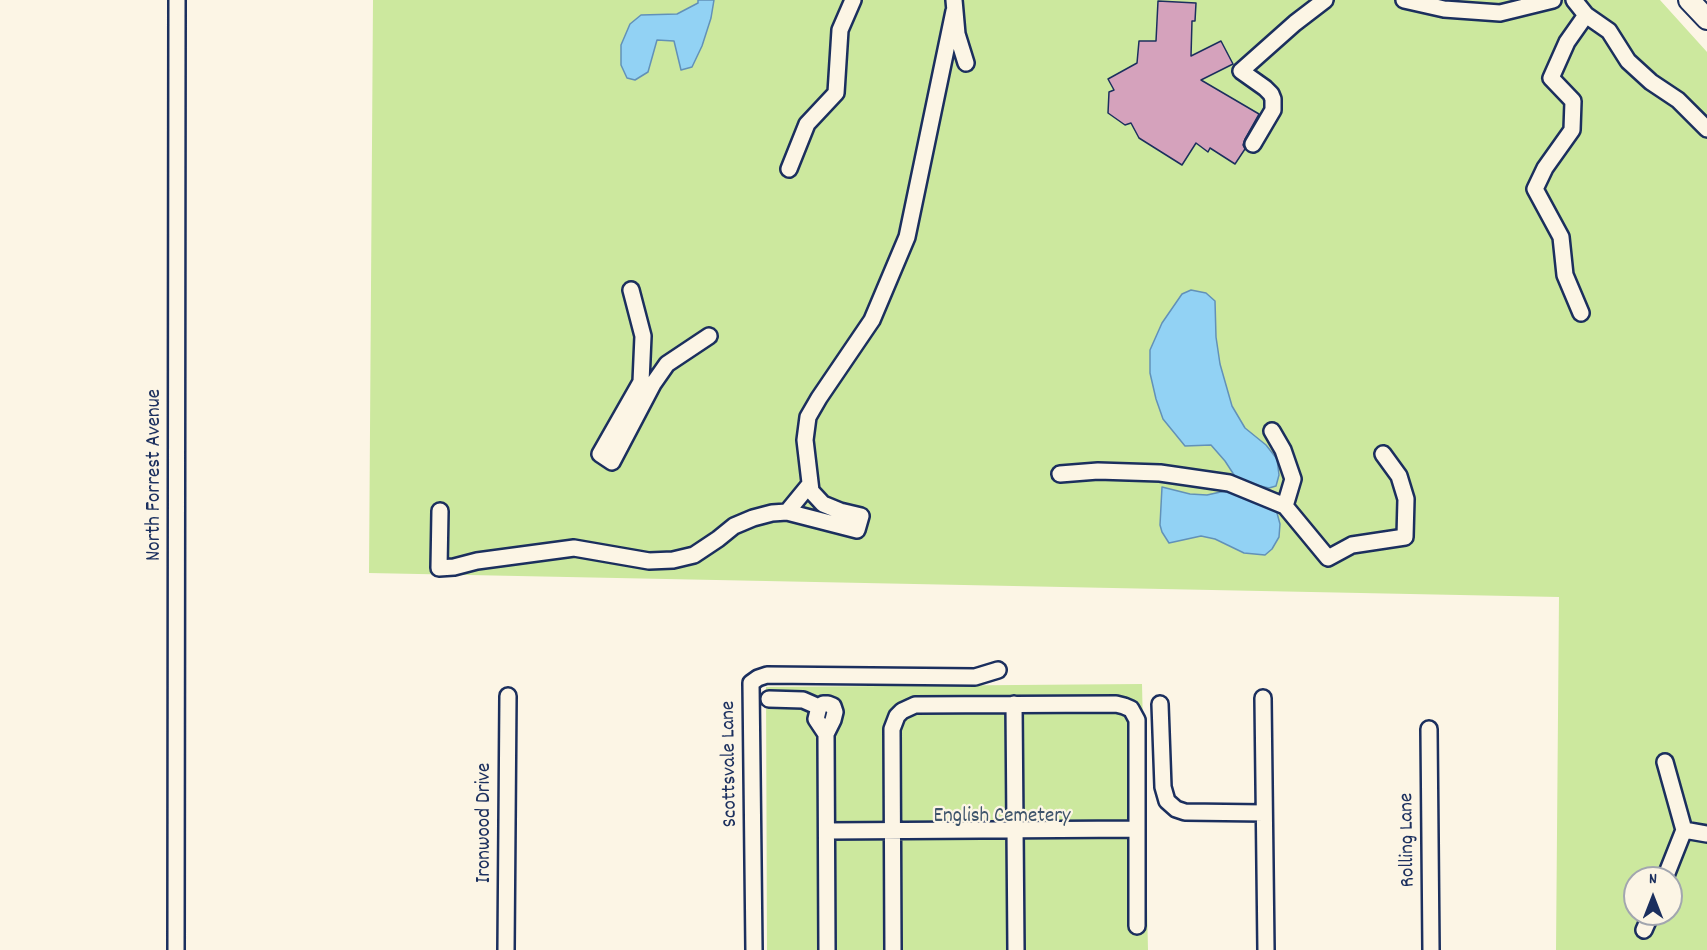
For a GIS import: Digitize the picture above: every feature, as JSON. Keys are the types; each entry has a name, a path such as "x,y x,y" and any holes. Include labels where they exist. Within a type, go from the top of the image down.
{"main road":[{"path":"1689,0 1707,19"}],"street":[{"name":"North Forrest Avenue","path":"176,950 177,0"},
{"path":"789,169 807,124 836,93 840,30 853,0"},
{"path":"1253,144 1273,110 1273,99 1265,88 1241,71 1295,23 1325,0"},
{"path":"1404,0 1444,9 1500,13 1553,0"},
{"path":"1575,0 1586,15 1609,31 1628,61 1651,82 1678,100 1707,129"},
{"path":"954,5 957,33 966,63"},
{"path":"440,511 439,568 574,548 650,561 673,560 694,555 734,526 772,513 787,512 857,530 861,516 823,504 812,491 805,440 808,417 872,320 907,237 954,5"},
{"path":"1581,313 1565,275 1561,237 1535,189 1545,168 1572,130 1573,101 1551,78 1568,42 1586,15"},
{"path":"631,290 643,336 641,382 600,454 612,462 653,384 667,364 709,336"},
{"path":"1272,431 1283,450 1293,479 1285,506"},
{"path":"1060,474 1098,471 1160,473 1228,483 1285,506 1328,558 1352,545 1405,537 1406,499 1399,476 1383,454"},
{"path":"787,512 810,484"},
{"name":"Scottsvale Lane","path":"754,950 751,683 767,675 975,677 998,670"},
{"name":"Ironwood Drive","path":"506,950 508,696"},
{"path":"1263,698 1266,950"},
{"path":"769,699 803,700 819,707 828,704 833,706 835,712 826,734 827,950"},
{"path":"1014,704 1016,950"},
{"path":"893,950 892,729 897,716 915,705 1116,704 1131,709 1137,720 1137,926"},
{"path":"1160,704 1163,787 1167,801 1176,809 1185,812 1264,813"},
{"name":"Rolling Lane","path":"1429,729 1431,950"},
{"path":"1665,762 1684,830 1670,866"},
{"path":"827,831 1137,829"},
{"path":"1684,830 1707,834"},
{"path":"1644,930 1646,926"}],"green space":[{"path":"373,0 1660,0 1707,52 1707,950 1556,950 1559,597 369,573"},
{"name":"English Cemetery","path":"1142,684 1148,950 767,950 766,687"}],"water":[{"path":"698,0 714,0 702,46 692,67 681,70 674,41 657,40 648,72 635,80 627,78 621,65 621,45 630,24 641,15 677,14 698,3"},
{"path":"1191,290 1206,293 1215,301 1216,337 1220,364 1232,406 1245,428 1266,445 1277,459 1279,475 1276,486 1269,488 1238,481 1211,445 1185,446 1163,419 1150,373 1150,350 1162,323 1182,294"},
{"path":"1162,487 1190,494 1207,495 1225,491 1242,493 1277,513 1280,524 1279,537 1272,549 1265,555 1244,553 1215,539 1201,536 1169,543 1160,525"}],"building":[{"path":"1158,1 1196,3 1195,21 1192,21 1191,56 1221,41 1233,64 1201,80 1259,114 1245,139 1243,145 1245,149 1235,164 1210,148 1208,152 1196,143 1182,165 1139,138 1131,123 1125,125 1108,113 1109,92 1114,90 1108,79 1137,63 1139,41 1156,41"}]}
